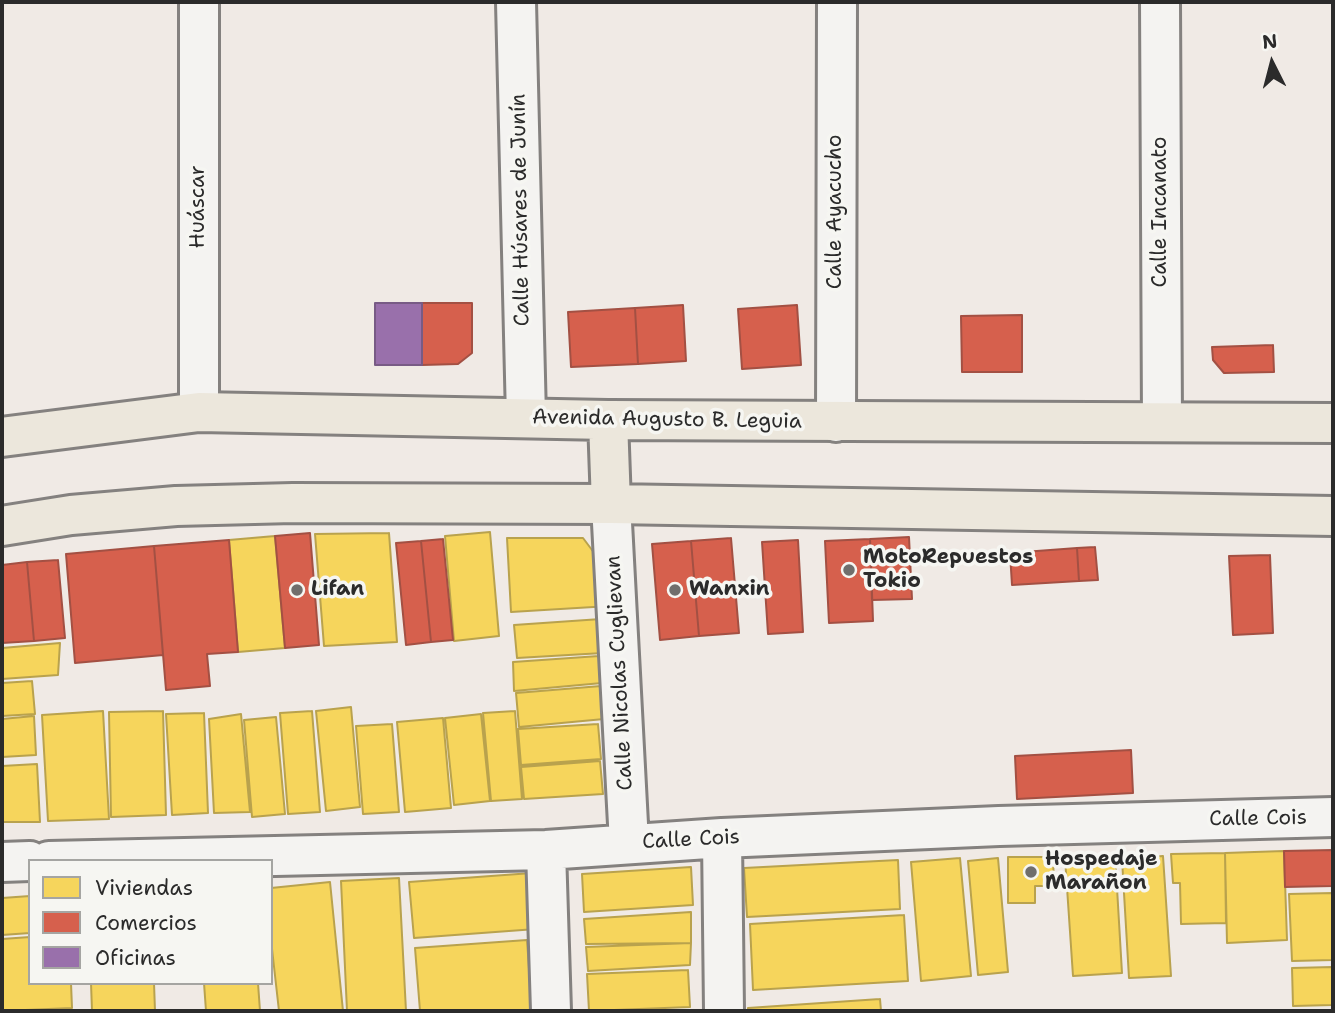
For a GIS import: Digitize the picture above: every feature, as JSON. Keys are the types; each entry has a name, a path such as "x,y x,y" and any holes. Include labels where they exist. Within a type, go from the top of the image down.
{"main road":[{"name":"Avenida Augusto B. Leguia","path":"2,437 199,412 608,420 1333,423"},
{"path":"608,420 611,504"},
{"path":"2,526 71,515 176,506 293,503 611,504 1333,516"}],"street":[{"name":"Huáscar","path":"199,2 199,412"},
{"name":"Calle Húsares de Junín","path":"516,2 526,418"},
{"name":"Calle Ayacucho","path":"836,2 836,422"},
{"name":"Calle Incanato","path":"1160,2 1162,422"},
{"name":"Calle Nicolas Cuglievan","path":"611,504 629,843"},
{"name":"Calle Cois","path":"139,859 546,850 722,838 999,826 1333,817"},
{"path":"722,838 724,1011"},
{"path":"546,850 551,1011"},
{"path":"2,862 28,861"}],"building: Viviendas":[{"path":"490,532 499,636 454,641 445,536"},
{"path":"389,533 397,642 324,646 315,534"},
{"path":"275,536 285,648 238,652 229,540"},
{"path":"507,538 583,538 604,566 610,606 511,612"},
{"path":"601,619 603,653 517,658 514,625"},
{"path":"60,643 58,675 2,679 2,648"},
{"path":"599,656 602,683 514,691 513,662"},
{"path":"32,681 35,714 2,716 2,683"},
{"path":"601,686 604,719 519,727 516,693"},
{"path":"351,707 360,807 326,811 316,711"},
{"path":"103,711 109,819 48,821 42,715"},
{"path":"163,711 166,815 111,817 109,712"},
{"path":"312,711 320,812 288,814 280,713"},
{"path":"515,711 522,799 491,801 483,713"},
{"path":"204,713 208,813 172,815 166,714"},
{"path":"241,714 250,812 214,813 209,719"},
{"path":"481,714 490,801 454,805 445,718"},
{"path":"34,716 36,755 2,757 2,719"},
{"path":"276,717 285,814 252,817 244,720"},
{"path":"443,718 451,808 405,812 397,722"},
{"path":"392,724 399,812 363,814 356,726"},
{"path":"598,724 601,759 521,765 518,729"},
{"path":"600,761 603,794 524,799 521,767"},
{"path":"37,764 40,822 2,822 2,766"},
{"path":"1284,851 1287,940 1227,943 1225,853"},
{"path":"1225,853 1226,923 1181,924 1180,883 1173,883 1171,854"},
{"path":"1115,854 1122,973 1073,976 1065,858"},
{"path":"1163,856 1171,976 1129,978 1122,859"},
{"name":"Hospedaje Marañon","path":"1008,857 1053,857 1054,886 1035,886 1035,903 1008,903"},
{"path":"960,858 971,976 921,981 911,862"},
{"path":"998,858 1008,972 978,975 968,861"},
{"path":"898,860 900,909 747,917 744,868"},
{"path":"691,867 693,905 584,912 582,874"},
{"path":"532,873 536,929 414,938 409,882"},
{"path":"399,878 406,1011 347,1011 341,881"},
{"path":"330,882 343,1011 279,1011 273,958 273,888"},
{"path":"1333,893 1333,960 1292,961 1289,894"},
{"path":"28,896 28,933 2,935 2,898"},
{"path":"691,912 691,943 586,944 584,919"},
{"path":"904,915 908,981 753,990 750,924"},
{"path":"28,937 28,985 71,985 72,1008 2,1011 2,939"},
{"path":"527,940 532,1011 420,1011 415,948"},
{"path":"691,943 690,965 588,971 586,947"},
{"path":"1333,967 1333,1005 1293,1006 1292,968"},
{"path":"688,970 690,1007 589,1011 587,974"},
{"path":"91,985 154,985 155,1011 92,1011"},
{"path":"204,985 258,985 260,1011 206,1011"},
{"path":"880,999 881,1011 748,1011 748,1008"}],"building: Comercios":[{"path":"422,303 472,303 472,353 458,364 422,365"},
{"path":"683,305 686,361 638,364 635,308"},
{"path":"797,305 801,365 742,369 738,309"},
{"path":"635,308 638,364 571,367 568,312"},
{"path":"1022,315 1022,372 962,372 961,316"},
{"path":"1273,345 1274,372 1224,373 1213,360 1212,347"},
{"name":"Lifan","path":"310,533 319,645 285,648 275,536"},
{"path":"909,537 912,599 872,600 870,539"},
{"path":"731,538 739,633 699,636 691,541"},
{"path":"443,539 453,640 431,642 421,541"},
{"name":"MotoRepuestos Tokio","path":"870,539 873,621 829,623 825,541"},
{"path":"229,540 238,652 207,654 210,686 166,690 154,546"},
{"path":"798,540 803,632 768,634 762,542"},
{"path":"421,541 431,642 406,645 396,543"},
{"name":"Wanxin","path":"691,541 699,636 660,640 652,544"},
{"path":"154,546 163,655 75,663 66,554"},
{"path":"1095,547 1098,580 1079,581 1077,548"},
{"path":"1077,548 1079,581 1012,585 1010,553"},
{"path":"1270,555 1273,633 1233,635 1229,556"},
{"path":"58,560 65,638 34,641 27,562"},
{"path":"27,562 34,641 2,643 2,565"},
{"path":"1131,750 1133,793 1017,799 1015,756"},
{"path":"1333,850 1333,886 1285,887 1284,851"}],"building: Oficinas":[{"path":"375,303 422,303 422,365 375,365"}],"place":[{"name":"MotoRepuestos Tokio","path":"849,570"},
{"name":"Lifan","path":"297,590"},
{"name":"Wanxin","path":"675,590"},
{"name":"Hospedaje Marañon","path":"1031,872"}]}
